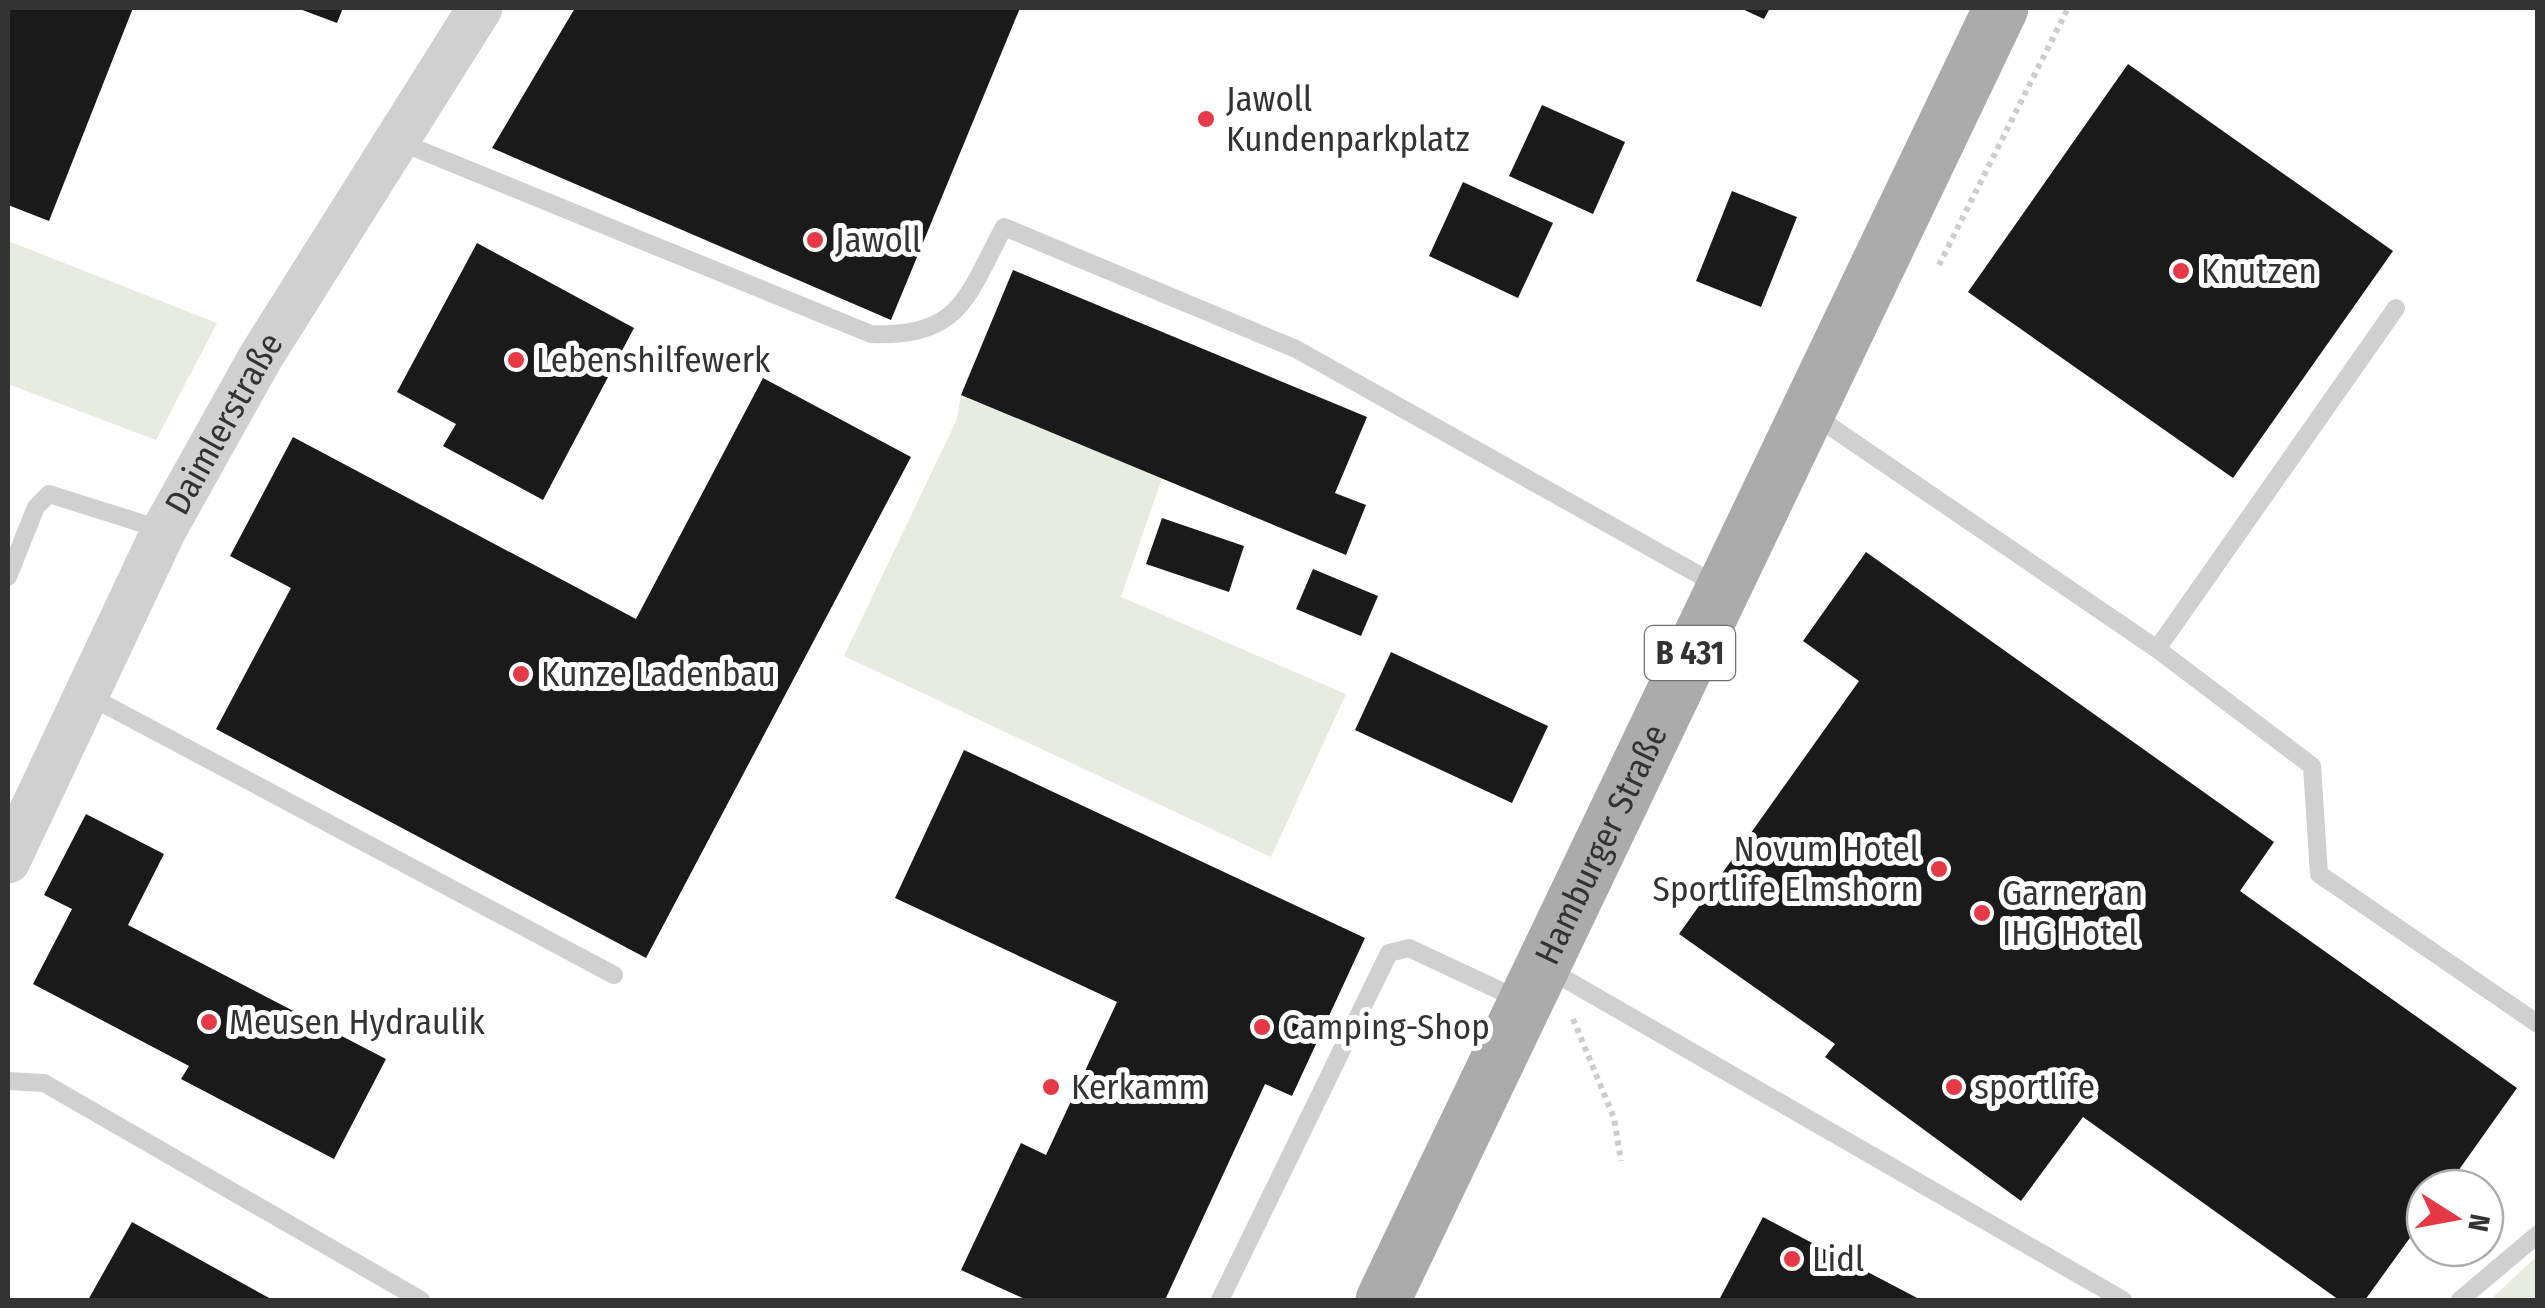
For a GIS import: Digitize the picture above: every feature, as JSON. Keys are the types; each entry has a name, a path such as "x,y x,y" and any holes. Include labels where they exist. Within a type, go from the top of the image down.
{"main road":[{"name":"Hamburger Straße","path":"1383,1300 1546,995 1720,588 2002,8"}],"street":[{"name":"Daimlerstraße","path":"8,861 164,530 260,358 480,8"}],"lane":[{"path":"397,141 870,334 914,335 959,310 1004,227 1296,348 1720,588"},
{"path":"2157,649 2396,308"},
{"path":"1808,412 2157,649 2312,766 2319,874 2538,1024"},
{"path":"8,576 36,507 49,494 164,530"},
{"path":"86,694 614,975"},
{"path":"1220,1300 1390,953 1409,948 1546,995 2123,1300"},
{"path":"8,1082 44,1083 421,1300"},
{"path":"2460,1300 2538,1234"}],"path":[{"path":"1546,995 1614,1118 1621,1161"}],"shaded area":[{"path":"8,241 217,323 156,440 8,384"},
{"path":"961,395 1162,478 1121,597 1346,694 1271,857 844,656 957,419"},
{"path":"2537,1256 2537,1300 2490,1300"}],"building":[{"path":"8,8 133,8 49,221 8,205"},
{"path":"297,8 343,8 337,23"},
{"name":"Jawoll","path":"575,8 1020,8 891,320 492,148"},
{"path":"1740,8 1770,8 1764,19"},
{"name":"Knutzen","path":"2128,64 2393,251 2233,478 1968,292"},
{"path":"1542,105 1625,142 1593,214 1509,176"},
{"path":"1463,182 1553,223 1518,298 1429,256"},
{"path":"1732,191 1797,217 1761,307 1696,281"},
{"name":"Lebenshilfewerk","path":"477,243 634,328 543,500 443,446 456,424 397,392"},
{"path":"1013,270 1367,417 1335,493 1366,505 1346,555 961,395"},
{"name":"Kunze Ladenbau","path":"763,378 911,457 646,958 216,729 291,588 230,556 293,437 636,619"},
{"path":"1162,518 1244,546 1229,592 1146,564"},
{"name":"Garner an IHG Hotel","path":"1866,552 2274,842 2240,891 2517,1088 2460,1168 2405,1168 2405,1245 2365,1300 2339,1300 2083,1117 2021,1201 1825,1057 1835,1044 1679,934 1859,681 1803,641"},
{"path":"1313,569 1378,596 1361,636 1296,609"},
{"path":"1391,652 1548,726 1512,803 1355,730"},
{"path":"964,750 1365,938 1292,1096 1265,1084 1165,1300 1027,1300 961,1270 1021,1143 1046,1155 1117,1002 895,898"},
{"name":"Meusen Hydraulik","path":"86,814 164,854 128,925 386,1059 334,1159 181,1079 189,1066 33,984 72,909 44,895"},
{"name":"Lidl","path":"1763,1217 1921,1300 1719,1300"},
{"path":"132,1222 260,1293 273,1300 88,1300"}],"place":[{"name":"Jawoll Kundenparkplatz","path":"1206,119"},
{"name":"Jawoll","path":"815,240"},
{"name":"Knutzen","path":"2181,271"},
{"name":"Lebenshilfewerk","path":"516,360"},
{"name":"Kunze Ladenbau","path":"521,674"},
{"name":"Novum Hotel Sportlife Elmshorn","path":"1939,869"},
{"name":"Garner an IHG Hotel","path":"1982,913"},
{"name":"Meusen Hydraulik","path":"209,1022"},
{"name":"Camping-Shop","path":"1262,1027"},
{"name":"Kerkamm","path":"1051,1087"},
{"name":"sportlife","path":"1954,1087"},
{"name":"Lidl","path":"1792,1259"}]}
